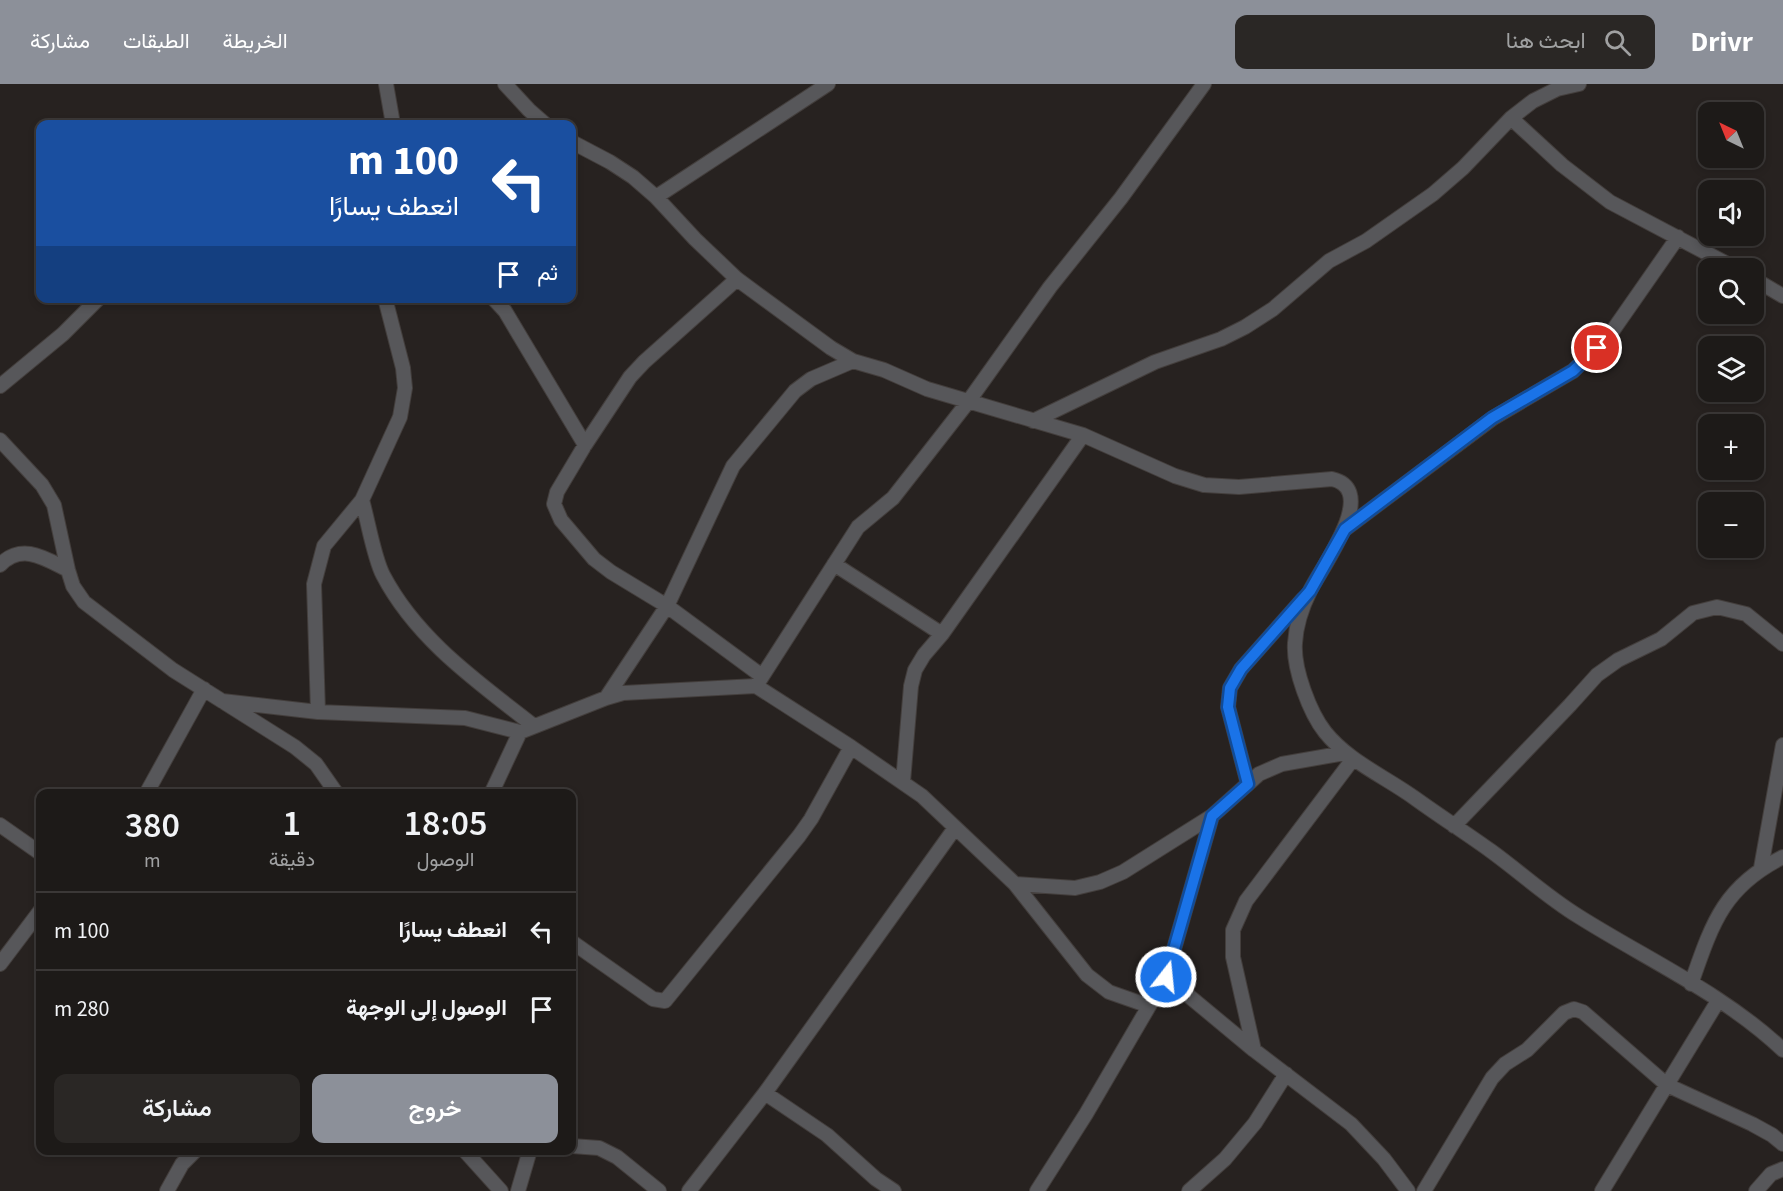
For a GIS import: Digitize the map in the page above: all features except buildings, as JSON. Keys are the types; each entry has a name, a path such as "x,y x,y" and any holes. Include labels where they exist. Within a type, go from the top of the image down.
{"street":[{"path":"386,84 392,120"},
{"path":"505,84 540,120"},
{"path":"656,197 828,84"},
{"path":"759,681 858,526 893,498 968,402 1050,287 1120,198 1204,84"},
{"path":"1033,421 1155,362 1221,339 1245,327 1273,309 1329,261 1366,241 1433,194 1463,168 1511,118 1533,101 1557,87 1579,84"},
{"path":"1511,118 1562,165 1610,202 1717,258"},
{"path":"576,144 633,177 656,197 736,279 831,348 853,361 884,370 927,389 1083,435 1175,476 1204,485 1239,488 1332,479 1342,482 1347,488 1351,501 1345,529 1310,591 1300,617 1295,645 1298,670 1320,725 1349,756 1489,849 1576,915 1718,1002 1761,1031 1783,1050"},
{"path":"1345,529 1492,418 1573,371 1609,336 1678,237"},
{"path":"736,279 630,377 557,492 554,504 561,520 594,559 610,572 667,606 759,681 922,796 1015,884 1087,975 1109,992 1149,1006"},
{"path":"1764,285 1783,296"},
{"path":"0,386 63,334 94,303"},
{"path":"318,712 315,584 318,565 329,540 363,500 399,417 405,388 403,368 386,303"},
{"path":"498,303 505,311 585,445"},
{"path":"606,698 667,606 733,466 795,391 811,379 853,361"},
{"path":"903,782 911,686 915,670 1083,435"},
{"path":"0,440 42,485 54,505 68,570 73,586 84,602 174,670 295,747 316,764 334,789"},
{"path":"363,500 382,573 406,611 436,646 534,726"},
{"path":"0,565 19,554 31,552 68,570"},
{"path":"834,564 942,634"},
{"path":"1248,784 1228,707 1230,688 1241,669 1310,591"},
{"path":"1454,826 1597,675 1618,660 1660,639 1693,613 1717,607 1746,614 1783,645"},
{"path":"222,701 318,712 465,718 520,732 623,693 759,681"},
{"path":"149,789 204,689"},
{"path":"493,789 520,732"},
{"path":"1761,868 1783,745"},
{"path":"576,945 653,999 665,1001 799,836 851,747"},
{"path":"1015,884 1075,888 1100,882 1123,872 1212,816 1259,774 1282,764 1349,756"},
{"path":"1254,1050 1233,957 1233,930 1246,901 1349,756"},
{"path":"1037,1191 1086,1114 1166,977 1212,816"},
{"path":"0,825 36,850"},
{"path":"689,1191 765,1093 955,828"},
{"path":"1690,984 1718,915 1735,892 1761,868 1783,857"},
{"path":"0,964 36,916"},
{"path":"1166,977 1254,1050 1351,1124 1384,1159 1408,1191"},
{"path":"1602,1191 1718,1002"},
{"path":"1424,1191 1492,1078 1505,1064 1527,1050 1564,1013 1575,1009 1583,1012 1667,1085 1772,1134 1783,1144"},
{"path":"1189,1191 1226,1159 1255,1123 1286,1074"},
{"path":"765,1093 827,1135 872,1185 894,1191"},
{"path":"576,1146 599,1148 617,1157 658,1191"},
{"path":"167,1191 189,1155"},
{"path":"469,1155 501,1191"},
{"path":"518,1191 529,1155"},
{"path":"1756,1191 1771,1174 1783,1169"}],"route":[{"path":"1166,977 1212,816 1248,784 1228,707 1230,688 1241,669 1310,591 1345,529 1492,418 1573,371 1597,348"}]}
